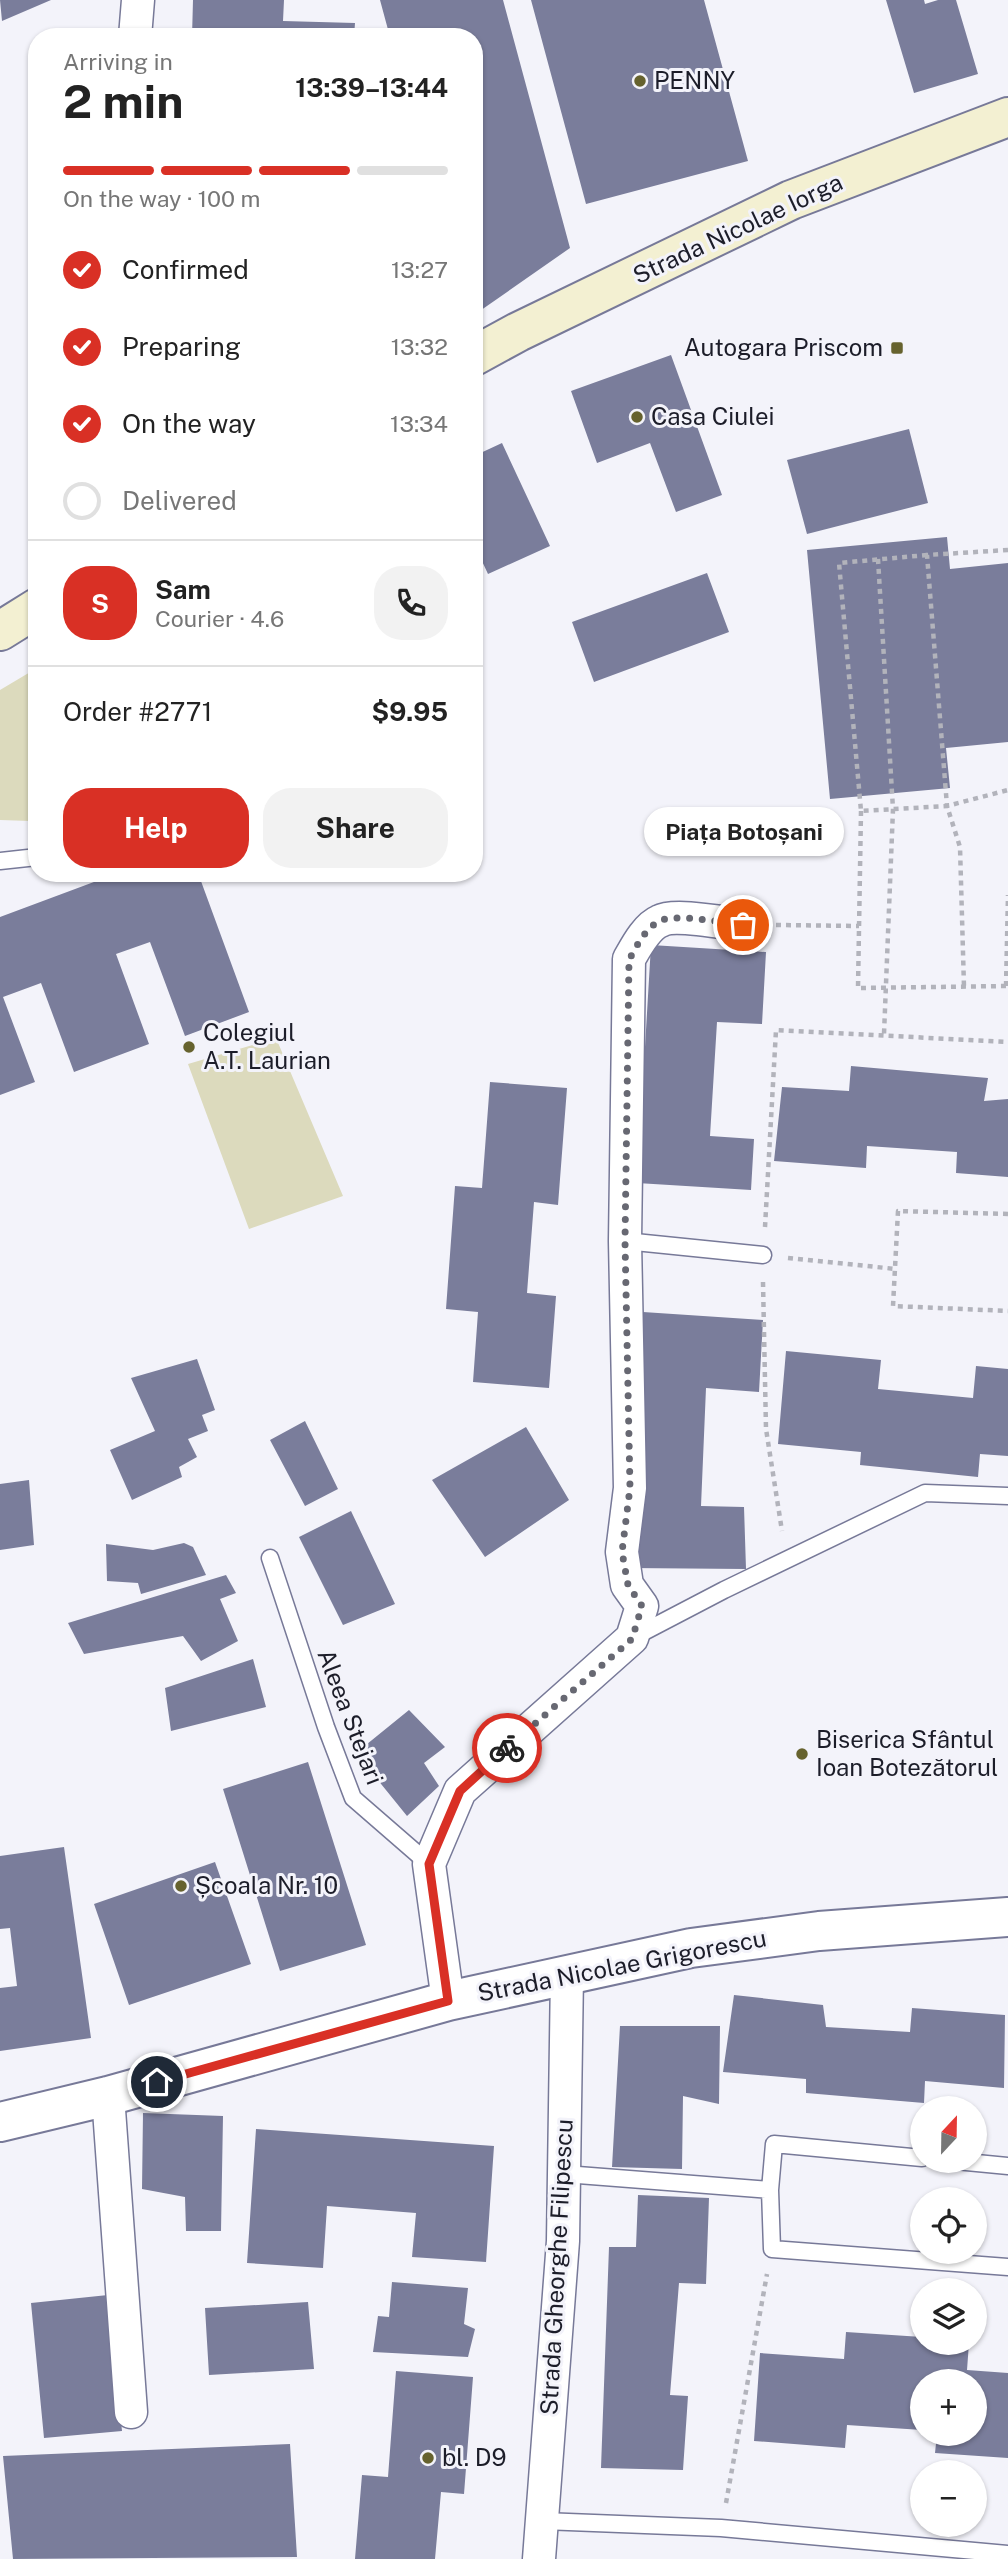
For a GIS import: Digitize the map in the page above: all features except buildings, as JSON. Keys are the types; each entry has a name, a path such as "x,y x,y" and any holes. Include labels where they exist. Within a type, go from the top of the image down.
{"main road":[{"name":"Strada Nicolae Iorga","path":"483,351 791,200 1008,117"},
{"path":"0,631 28,614"}],"street":[{"path":"136,28 138,0"},
{"path":"448,2001 429,1864 460,1791 632,1639 642,1606 628,1585 622,1552 630,1488 625,1241 629,960 642,938 660,920 685,918 743,925"},
{"name":"Strada Nicolae Grigorescu","path":"0,2122 108,2096 448,2001 691,1948 819,1931 1008,1917"},
{"name":"Strada Gheorghe Filipescu","path":"540,2559 563,2241 566,1974"},
{"path":"108,2096 131,2413"}],"lane":[{"path":"0,861 28,858"},
{"path":"625,1241 763,1255"},
{"path":"632,1639 786,1559 925,1493 1008,1496"},
{"name":"Aleea Stejari","path":"270,1558 326,1727 353,1798 429,1864"},
{"path":"910,2157 774,2144 770,2190 772,2249 1008,2267"},
{"path":"987,2164 1008,2166"},
{"path":"565,2175 770,2190"},
{"path":"542,2521 721,2528 1008,2554"}],"path":[{"path":"1008,550 839,563 861,811 858,988 1007,986 1008,895"},
{"path":"928,555 947,806 961,847 964,987"},
{"path":"878,559 892,809 884,1034"},
{"path":"861,811 947,806 1008,790"},
{"path":"743,925 859,926"},
{"path":"786,1559 766,1429 763,1255 776,1030 1008,1042"},
{"path":"1008,1214 898,1212 893,1306 1008,1311"},
{"path":"763,1255 895,1269"},
{"path":"721,2528 772,2249"}],"shaded area":[{"path":"28,673 28,821 0,820 0,690"},
{"path":"276,1038 343,1196 249,1229 188,1064"}],"way so far":[{"path":"507,1748 632,1639 642,1606 628,1585 622,1552 630,1488 625,1241 629,960 642,938 660,920 685,918 743,925"}],"place":[{"name":"PENNY","path":"640,81"},
{"name":"Autogara Priscom","path":"897,348"},
{"name":"Casa Ciulei","path":"637,417"},
{"name":"Piața Botoșani","path":"743,925"},
{"name":"Colegiul A.T. Laurian","path":"189,1047"},
{"name":"Biserica Sfântul Ioan Botezătorul","path":"802,1754"},
{"name":"Școala Nr. 10","path":"181,1886"},
{"name":"bl. D9","path":"428,2458"}],"route":[{"path":"157,2082 448,2001 429,1864 460,1791 507,1748"}]}
